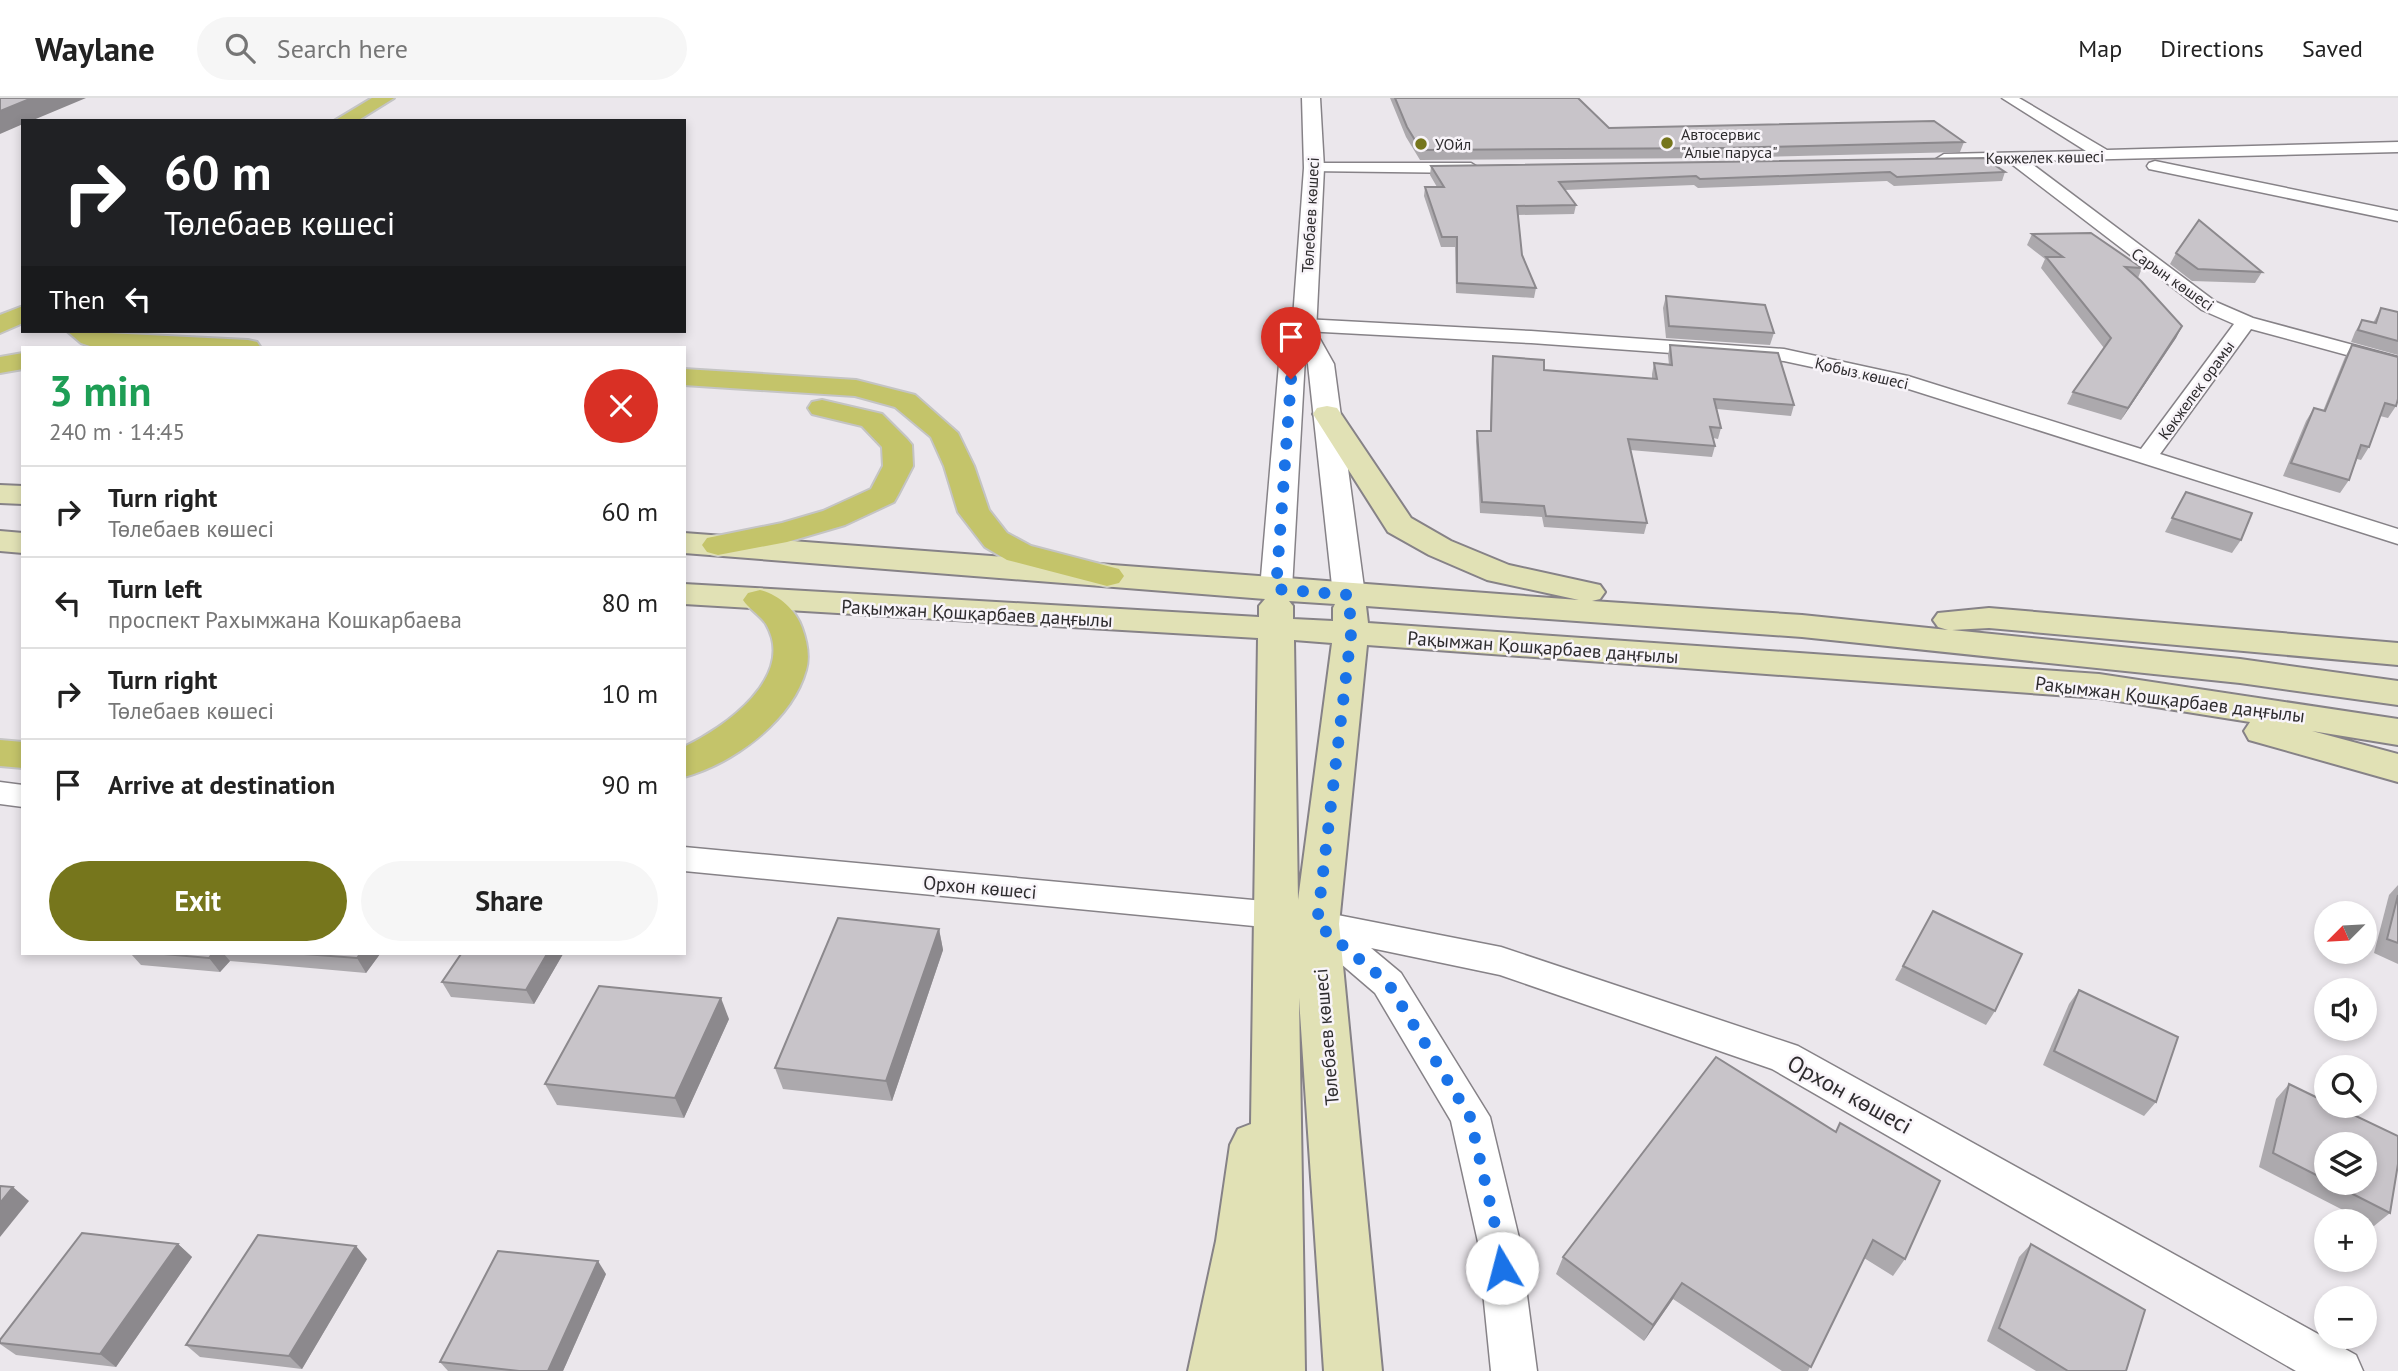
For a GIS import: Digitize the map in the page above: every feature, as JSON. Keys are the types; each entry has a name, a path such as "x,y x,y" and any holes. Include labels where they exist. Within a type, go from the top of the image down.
{"main road":[{"path":"348,119 393,101"},
{"path":"372,119 393,101"},
{"path":"0,306 21,295"},
{"path":"0,325 21,314"},
{"path":"83,333 90,338 216,346"},
{"path":"0,365 21,361"},
{"path":"686,377 856,388 905,401 944,433 959,466 974,512 996,540 1020,553 1107,576"},
{"path":"686,394 789,400 872,419 897,445 898,466 883,495 822,521 786,532 718,545"},
{"path":"1327,414 1399,525 1440,548 1499,573 1699,619"},
{"path":"0,494 21,495"},
{"path":"0,541 21,543"},
{"path":"686,543 1276,589"},
{"name":"Рақымжан Қошқарбаев даңғылы","path":"1276,589 1802,626 2239,671 2398,693"},
{"name":"Төлебаев көшесі","path":"1276,589 1276,630 1296,920 1353,1371"},
{"name":"Рақымжан Қошқарбаев даңғылы","path":"686,594 1351,634 2099,686 2398,732"},
{"name":"Төлебаев көшесі","path":"1276,1371 1276,1004 1296,920 1351,634 1349,595"},
{"path":"686,763 719,748 759,717 784,683 791,651 783,622 760,600"},
{"path":"1802,626 1989,618 2398,654"},
{"path":"2099,686 2398,768"},
{"path":"0,753 21,755"},
{"path":"1217,1371 1243,1241 1276,1004"}],"street":[{"name":"Төлебаев көшесі","path":"1276,589 1293,352 1304,329 1314,168 1311,98"},
{"path":"2009,98 2105,155 2398,216"},
{"name":"Көкжелек көшесі","path":"1931,159 2398,147"},
{"name":"Сарын көшесі","path":"2014,158 2187,292 2209,306 2246,322 2398,363"},
{"path":"1314,168 1485,168"},
{"name":"Көкжелек орамы","path":"2146,458 2246,322"},
{"name":"Төлебаев көшесі","path":"1304,329 1321,363 1349,595"},
{"name":"Қобыз көшесі","path":"1304,329 1531,337 1784,355 1901,380 2398,537"},
{"path":"0,793 21,796"},
{"name":"Орхон көшесі","path":"686,859 1296,920 1501,961 1785,1057 2340,1371"},
{"path":"1296,920 1388,983 1470,1117 1499,1242 1514,1371"}],"building":[{"path":"0,98 32,98 0,111"},
{"path":"1395,98 1578,98 1609,128 1934,121 1964,142 1723,148 1421,150 1407,127"},
{"path":"1984,158 2005,172 1897,177 1890,172 1700,179 1696,176 1559,182 1576,205 1517,206 1522,255 1536,288 1457,283 1457,237 1442,237 1425,187 1444,187 1431,166"},
{"path":"2199,220 2262,272 2198,269 2176,253"},
{"path":"2091,233 2142,268 2125,267 2182,326 2128,408 2073,392 2111,338 2046,257 2063,257 2032,234"},
{"path":"1666,296 1765,305 1774,333 1669,326"},
{"path":"2381,308 2398,312 2398,341 2358,330 2362,320 2376,323"},
{"path":"1670,345 1778,353 1794,405 1714,399 1721,428 1710,427 1715,446 1628,439 1647,523 1546,516 1544,506 1482,502 1477,431 1491,431 1493,356 1544,360 1544,370 1657,379 1654,363 1672,365"},
{"path":"2352,345 2398,357 2398,399 2396,406 2385,403 2369,447 2361,445 2349,480 2291,463 2314,408 2325,411"},
{"path":"2186,492 2252,513 2241,540 2172,518"},
{"path":"2398,895 2398,943 2387,939"},
{"path":"1933,911 2022,954 1995,1011 1903,966"},
{"path":"838,918 939,929 886,1081 775,1068"},
{"path":"175,955 211,955 209,958"},
{"path":"317,955 359,955 357,958"},
{"path":"460,955 546,955 526,990 442,982"},
{"path":"599,986 721,998 675,1098 545,1084"},
{"path":"2079,990 2178,1037 2156,1102 2054,1051"},
{"path":"1716,1057 1836,1132 1840,1123 1940,1181 1905,1259 1873,1240 1811,1367 1682,1283 1653,1325 1563,1257"},
{"path":"2289,1084 2314,1096 2314,1118 2360,1118 2398,1136 2398,1164 2390,1213 2355,1195 2377,1195 2377,1132 2314,1132 2314,1174 2273,1153"},
{"path":"0,1186 13,1187 0,1203"},
{"path":"82,1233 178,1244 100,1354 0,1343 0,1340"},
{"path":"258,1235 356,1246 289,1356 186,1345"},
{"path":"2031,1244 2145,1310 2126,1371 2068,1371 1999,1328"},
{"path":"498,1251 598,1261 548,1371 519,1371 440,1362"}],"place":[{"name":"Автосервис \"Алые паруса\"","path":"1667,143"},
{"name":"УОйл","path":"1421,144"}],"route":[{"path":"1291,379 1276,589 1349,595 1351,634 1317,924 1388,983 1470,1117 1499,1242 1502,1268"}]}
